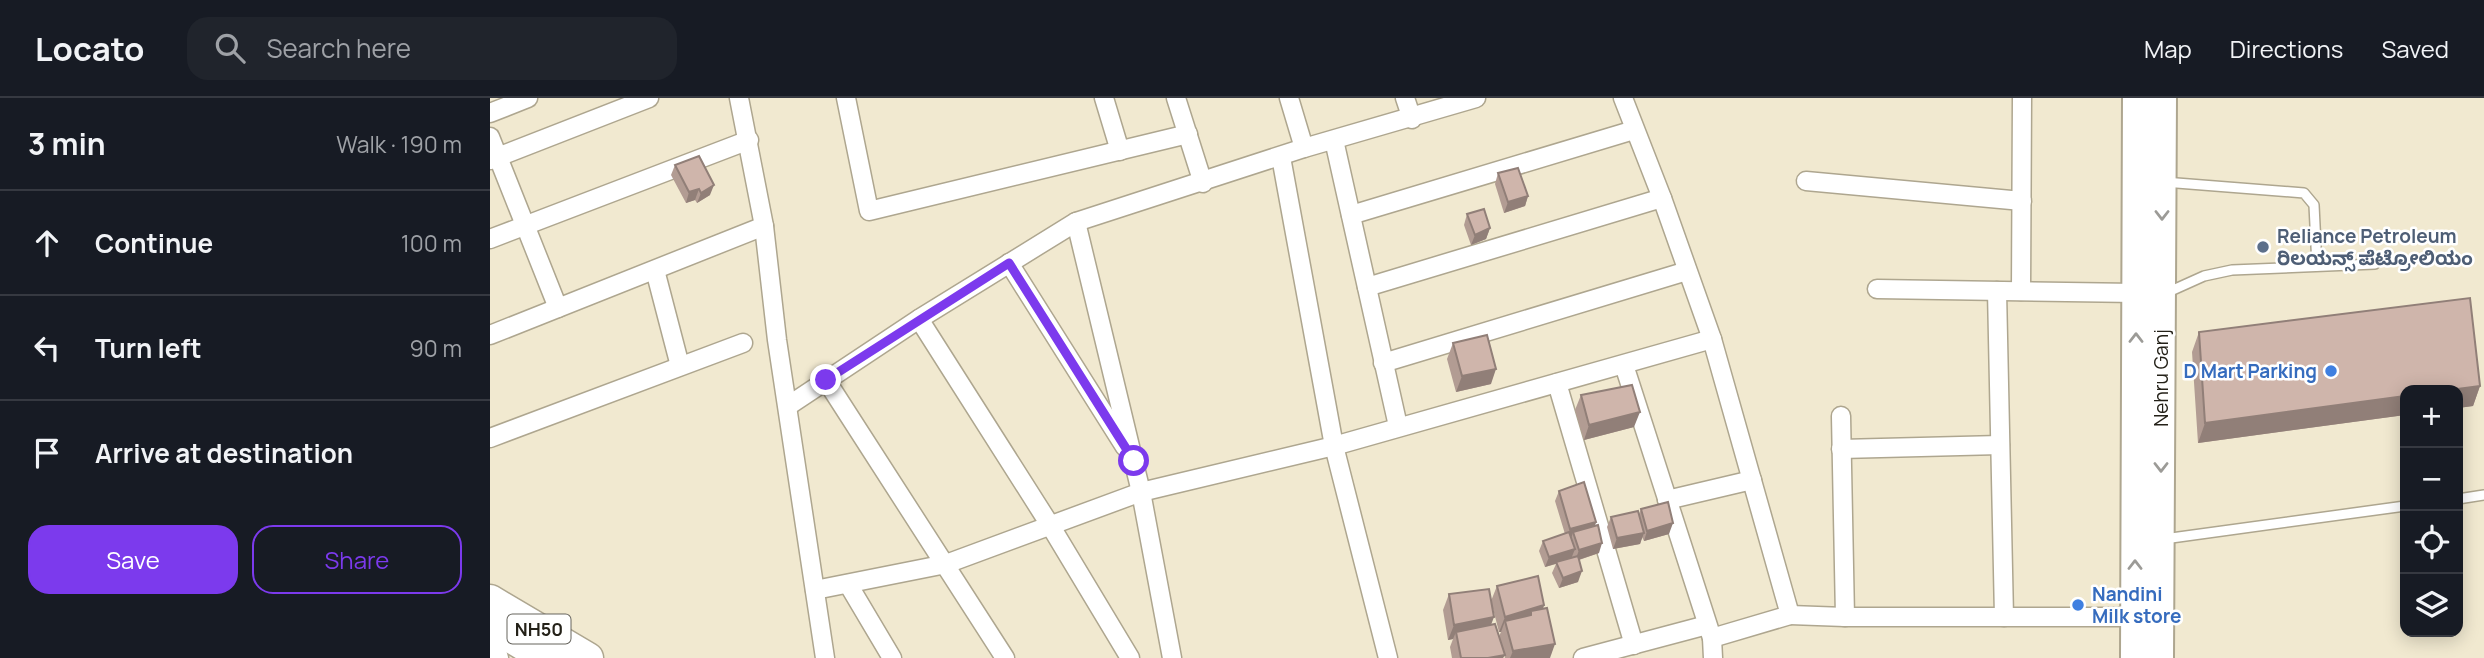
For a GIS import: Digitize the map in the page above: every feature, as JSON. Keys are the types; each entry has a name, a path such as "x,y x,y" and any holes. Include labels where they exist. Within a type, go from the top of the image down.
{"highway":[{"name":"NH50","path":"490,600 588,658"},
{"name":"NH50","path":"490,627 545,658"}],"main road":[{"name":"Nehru Ganj","path":"2137,98 2161,540 2159,658"},
{"name":"Nehru Ganj","path":"2135,658 2149,295 2162,181 2162,98"}],"street":[{"path":"490,113 528,98"},
{"path":"494,158 649,98"},
{"path":"739,98 764,226 825,658"},
{"path":"846,98 869,211 1188,134"},
{"path":"1104,98 1120,151"},
{"path":"1176,98 1203,183"},
{"path":"1289,98 1304,148"},
{"path":"1405,98 1412,119"},
{"path":"788,406 919,319 1076,222 1203,183 1304,148 1412,119 1476,98"},
{"path":"1623,98 1712,339 1790,615"},
{"path":"2021,291 2022,98"},
{"path":"1351,215 1634,131"},
{"path":"490,136 494,158 558,308"},
{"path":"1334,139 1398,426"},
{"path":"490,239 749,141"},
{"path":"1281,157 1334,446 1388,658"},
{"path":"1806,181 2022,201"},
{"path":"1367,287 1662,198"},
{"path":"1076,222 1141,492 1172,658"},
{"path":"490,335 764,226"},
{"path":"1009,263 1134,461"},
{"path":"655,270 680,366"},
{"path":"1383,363 1687,271"},
{"path":"1877,289 2149,295"},
{"path":"1997,291 2004,617"},
{"path":"919,319 1050,525 1130,658"},
{"path":"815,590 946,564 1141,492 1334,446 1712,339"},
{"path":"490,439 743,343"},
{"path":"1624,365 1710,632 1713,658"},
{"path":"826,380 1004,658"},
{"path":"1557,383 1634,645"},
{"path":"1841,415 1845,617"},
{"path":"1841,449 2000,445"},
{"path":"1667,499 1752,480"},
{"path":"848,584 892,658"},
{"path":"1583,658 1634,645 1790,615 2135,617"},
{"path":"490,627 499,658"}],"lane":[{"path":"2162,181 2304,193 2314,205 2317,266"},
{"path":"2149,295 2218,272 2375,264"},
{"path":"2463,498 2484,495"},
{"path":"2161,540 2400,507"}],"building":[{"path":"699,156 714,185 701,193 699,189 689,192 675,165"},
{"path":"1518,168 1528,196 1508,202 1498,173"},
{"path":"1484,209 1490,228 1475,235 1467,214"},
{"name":"D Mart Parking","path":"2470,298 2480,386 2463,388 2463,385 2400,385 2400,397 2205,423 2199,332"},
{"path":"1487,335 1496,369 1462,376 1453,343"},
{"path":"1632,385 1640,412 1589,425 1581,395"},
{"path":"1584,482 1596,522 1570,529 1559,491"},
{"path":"1668,502 1673,523 1647,531 1641,509"},
{"path":"1638,511 1644,533 1617,538 1611,517"},
{"path":"1598,525 1602,543 1579,550 1573,532"},
{"path":"1569,532 1575,549 1549,557 1543,541"},
{"path":"1578,556 1582,571 1563,578 1556,562"},
{"path":"1538,576 1544,605 1505,617 1497,586"},
{"path":"1489,589 1494,617 1454,625 1449,594"},
{"path":"1547,608 1555,644 1513,651 1505,621"},
{"path":"1495,624 1505,655 1461,658 1456,632"}],"place":[{"name":"Reliance Petroleum ರಿಲಯನ್ಸ್ ಪೆಟ್ರೋಲಿಯಂ","path":"2263,247"},
{"name":"D Mart Parking","path":"2331,371"},
{"name":"Nandini Milk store","path":"2078,605"}],"route":[{"path":"826,380 1009,263 1134,461"}]}
